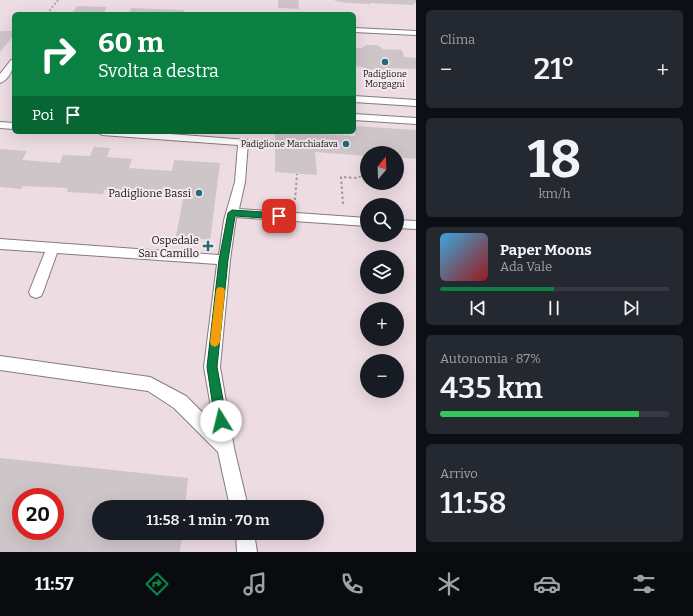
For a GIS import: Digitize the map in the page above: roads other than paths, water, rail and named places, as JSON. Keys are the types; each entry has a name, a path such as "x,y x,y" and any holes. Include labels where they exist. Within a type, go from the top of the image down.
{"lane":[{"path":"356,30 416,33"},
{"path":"1,78 12,64"},
{"path":"356,99 416,103"},
{"path":"356,117 416,121"},
{"path":"0,125 12,126"},
{"path":"159,134 244,137 240,182 232,213 224,260 212,367 226,448 237,500"},
{"path":"232,213 360,221"},
{"path":"404,224 416,225"},
{"path":"0,244 224,260"},
{"path":"36,292 53,248"},
{"path":"0,363 150,384 180,402 226,448"},
{"path":"246,540 247,552"}],"place":[{"name":"Padiglione Morgagni","path":"385,62"},
{"name":"Padiglione Marchiafava","path":"346,144"},
{"name":"Padiglione Bassi","path":"199,193"},
{"name":"Ospedale San Camillo","path":"208,246"}]}
